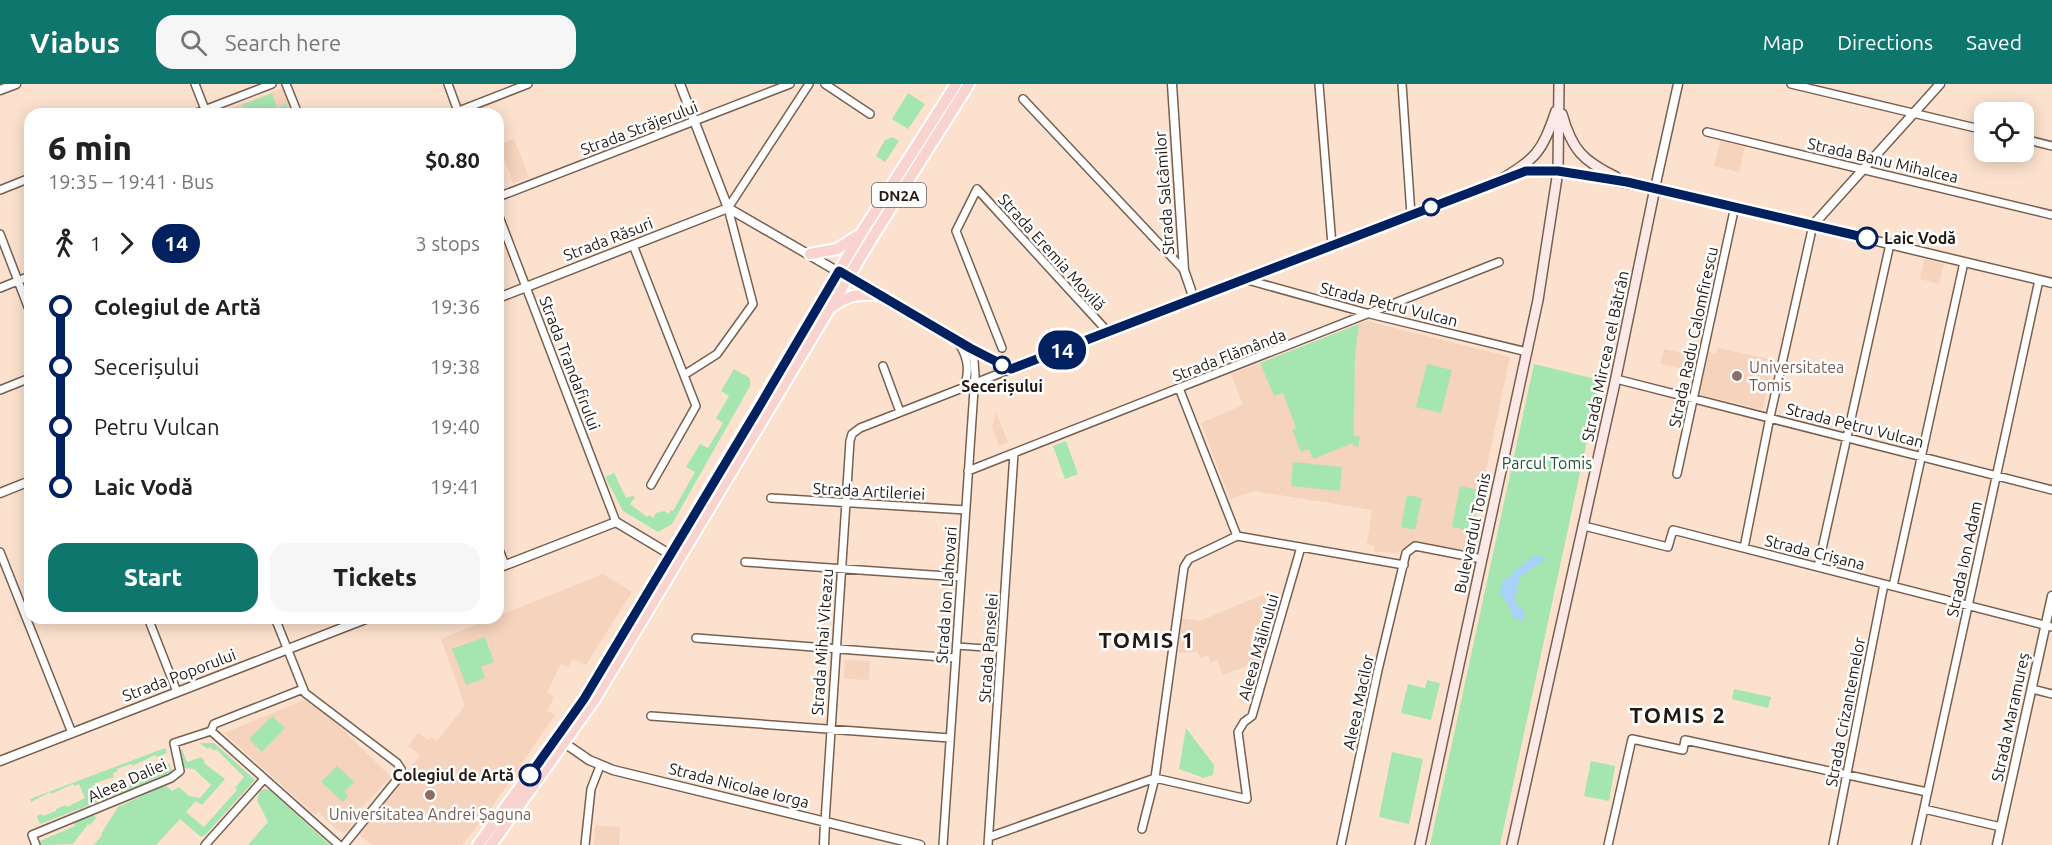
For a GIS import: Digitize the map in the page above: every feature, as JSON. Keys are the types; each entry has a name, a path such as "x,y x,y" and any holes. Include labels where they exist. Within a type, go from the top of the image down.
{"main road":[{"path":"844,274 862,232 956,84"},
{"name":"DN2A","path":"491,845 561,740 762,402 969,84"},
{"name":"Bulevardul Tomis","path":"1420,845 1540,290 1558,171 1559,84"},
{"path":"1499,181 1538,153 1547,138 1559,104"},
{"path":"1559,104 1568,135 1580,154 1601,170 1627,182"},
{"path":"1558,171 1655,188"},
{"name":"Strada Mircea cel Bătrân","path":"1512,845 1616,379 1655,188"},
{"path":"810,254 837,249 862,232"},
{"name":"DN2A","path":"478,845 595,699 827,311 844,274"},
{"path":"827,311 852,295 883,296"}],"street":[{"path":"0,90 16,84"},
{"path":"195,84 204,108"},
{"path":"215,108 272,84"},
{"path":"286,84 296,108"},
{"path":"448,84 455,108"},
{"path":"468,108 528,84"},
{"path":"680,84 728,208 753,304 717,354 684,375"},
{"name":"Strada Străjerului","path":"504,195 790,84"},
{"path":"728,208 809,84"},
{"path":"825,84 870,114"},
{"name":"Strada Salcâmilor","path":"1172,84 1184,270 1194,299"},
{"path":"1319,84 1332,245"},
{"path":"1402,84 1411,215"},
{"name":"Strada Mircea cel Bătrân","path":"1655,188 1678,84"},
{"path":"1791,84 1974,128"},
{"path":"1744,548 1770,417 1813,225 1940,84"},
{"path":"1023,99 1184,270"},
{"name":"Strada Banu Mihalcea","path":"1707,132 2052,214"},
{"path":"2034,142 2052,146"},
{"path":"883,366 900,412 1526,171 1558,171"},
{"path":"0,190 24,180"},
{"path":"1655,188 2052,283"},
{"name":"Strada Eremia Movilă","path":"1002,348 956,231 977,189 1108,332"},
{"name":"Strada Radu Calomfirescu","path":"1677,474 1735,206"},
{"path":"728,208 970,348 1011,369"},
{"name":"Strada Răsuri","path":"504,296 728,208"},
{"name":"Strada Trandafirului","path":"504,230 616,522"},
{"path":"0,234 24,296"},
{"path":"1818,567 1890,244"},
{"path":"633,245 696,406 651,485"},
{"name":"Strada Flămânda","path":"968,471 1499,262"},
{"path":"1893,586 1964,262"},
{"path":"0,288 24,278"},
{"name":"Strada Petru Vulcan","path":"1244,279 1370,314 1527,352"},
{"name":"Strada Ion Adam","path":"1916,845 2039,280"},
{"path":"956,339 964,351 968,369 964,388"},
{"name":"Strada Ion Lahovari","path":"943,845 974,384 974,361 970,348"},
{"name":"Strada Petru Vulcan","path":"1616,379 2052,490"},
{"path":"0,390 24,380"},
{"path":"1179,388 1237,536"},
{"name":"Strada Mihai Viteazu","path":"824,845 850,441 852,434 860,428 900,412"},
{"name":"Strada Panselei","path":"989,841 1014,453"},
{"path":"0,493 24,483"},
{"name":"Strada Artileriei","path":"771,498 966,510"},
{"path":"504,565 616,522 670,555"},
{"name":"Strada Crișana","path":"1584,526 1668,547 1673,530 2049,626"},
{"path":"1142,829 1155,778 1184,567 1189,558 1237,536 1404,566 1406,553 1415,546 1482,559"},
{"name":"Aleea Mălinului","path":"1155,778 1247,799 1238,732 1244,722 1252,716 1301,547"},
{"path":"0,552 24,612"},
{"path":"745,562 961,577"},
{"name":"Aleea Macilor","path":"1341,845 1378,670 1404,566"},
{"name":"Strada Crizantemelor","path":"1833,845 1884,584"},
{"name":"Strada Maramureș","path":"1997,845 2032,688 2049,626 2052,596"},
{"path":"29,624 72,733"},
{"path":"150,624 177,692"},
{"path":"277,624 303,689 309,697 397,763 401,769 400,776 344,845"},
{"name":"Strada Poporului","path":"0,761 353,624"},
{"path":"696,638 955,658"},
{"path":"956,646 1001,649"},
{"path":"2032,688 2052,693"},
{"path":"303,689 214,724 211,730 339,845"},
{"path":"651,716 950,738"},
{"name":"Aleea Daliei","path":"36,845 32,835 171,778 180,771 174,743 211,730"},
{"path":"1608,845 1632,739 1683,750 1685,740 1927,792"},
{"name":"Strada Nicolae Iorga","path":"561,740 600,766 920,845"},
{"path":"585,845 591,789 600,766"},
{"path":"989,841 1155,778"},
{"path":"205,845 264,779"},
{"path":"1924,809 2001,827"}],"shaded area":[{"path":"283,88 291,108 230,108"},
{"path":"514,139 529,177 513,183 504,158 504,142"},
{"path":"1720,141 1745,147 1739,172 1714,166"},
{"path":"1924,259 1944,264 1939,284 1920,279"},
{"path":"1367,321 1510,357 1470,546 1465,550 1413,542 1396,553 1374,552 1374,546 1367,544 1372,510 1254,491 1230,499 1201,423 1243,405 1231,374 1260,363 1274,396 1283,392 1296,428 1292,429 1309,449 1313,459 1354,442 1358,447 1354,436 1355,355 1359,324"},
{"name":"Universitatea Tomis","path":"1718,348 1773,360 1763,408 1702,395 1700,392 1709,352 1716,354"},
{"path":"1664,349 1696,356 1693,371 1660,364"},
{"path":"996,413 1008,442 999,446 992,427"},
{"path":"603,574 632,592 586,665 573,659 568,667 561,664 547,693 554,697 547,711 555,715 490,810 462,845 372,845 358,834 420,755 408,746 418,733 428,740 431,737 437,741 465,706 441,639 478,624 504,624 504,614"},
{"path":"1262,595 1278,609 1263,660 1223,675 1217,660 1211,662 1208,655 1200,658 1198,652 1179,653 1181,618 1200,621"},
{"path":"845,660 870,661 869,680 844,679"},
{"path":"305,700 332,719 391,777 354,815 356,818 345,833 338,831 318,812 315,815 224,733"},
{"path":"595,825 620,827 619,845 594,845"}],"green space":[{"path":"272,93 277,108 243,108 242,105"},
{"path":"908,93 925,104 908,129 892,119"},
{"path":"893,137 899,141 885,162 876,156 885,140"},
{"path":"1359,324 1355,355 1354,435 1360,437 1358,447 1353,446 1353,443 1313,459 1309,449 1301,452 1292,430 1296,428 1283,393 1274,396 1260,363"},
{"path":"1427,364 1452,370 1441,413 1416,407"},
{"name":"Parcul Tomis","path":"1534,364 1600,380 1500,845 1430,845"},
{"path":"734,369 750,378 750,386 672,524 658,532 623,511 605,477 614,473 626,498 635,497 630,504 647,517 649,515 653,518 656,513 664,511 668,514 671,510 673,511 695,472 686,467 700,444 708,448 723,423 716,418 729,396 721,391"},
{"path":"1066,441 1078,474 1065,479 1053,446"},
{"path":"1293,462 1342,467 1340,491 1291,486"},
{"path":"1460,486 1480,490 1472,531 1452,527"},
{"path":"1407,495 1422,498 1415,530 1401,527"},
{"path":"485,637 494,662 481,667 485,678 466,685 452,649"},
{"path":"1427,680 1440,683 1431,720 1401,713 1408,684 1425,688"},
{"path":"1734,689 1771,697 1768,708 1732,699"},
{"path":"272,716 285,728 262,752 249,739"},
{"path":"1186,728 1214,765 1213,775 1204,778 1179,769"},
{"path":"199,743 214,743 255,780 205,835 201,837 180,819 156,845 94,845 118,807 158,788 166,786 172,791 179,787 189,796 200,798 211,785 194,769 184,768 180,750 182,749 187,762 201,757 204,763 225,779 202,805 196,801 186,812 204,827 237,790 235,788 244,777 216,749 214,751 210,747 208,749"},
{"path":"165,748 167,753 117,769 118,771 113,773 114,777 91,786 96,799 101,797 102,800 116,794 115,792 119,790 117,786 123,783 125,786 139,781 138,778 162,772 161,769 166,767 165,764 169,763 173,773 40,824 37,816 42,814 43,816 66,805 67,807 85,798 79,784 74,786 73,784 31,802 30,799"},
{"path":"1392,752 1423,759 1409,824 1379,817"},
{"path":"1617,755 1609,801 1584,796 1591,761 1615,766"},
{"path":"337,766 354,782 344,792 348,796 343,802 321,782"},
{"path":"270,790 330,845 248,845 268,822 257,800 260,791"},
{"path":"93,813 96,818 90,825 88,824 73,844 42,845 40,841 75,826 74,823"}],"water":[{"path":"1535,555 1544,557 1542,564 1538,563 1536,567 1532,567 1531,571 1527,570 1526,575 1521,574 1514,602 1525,612 1523,621 1515,619 1500,593 1503,581"}],"bus line":[{"name":"14","path":"530,775 584,699 839,271 970,348 1011,369 1526,171 1558,171 1668,190 1867,238"}],"place":[{"name":"Laic Vodă","path":"1867,238"},
{"name":"Secerișului","path":"1002,365"},
{"name":"Universitatea Tomis","path":"1737,376"},
{"name":"Colegiul de Artă","path":"530,775"},
{"name":"Universitatea Andrei Șaguna","path":"430,795"}],"district":[{"name":"TOMIS 1","path":"1147,639"},
{"name":"TOMIS 2","path":"1678,714"}]}
